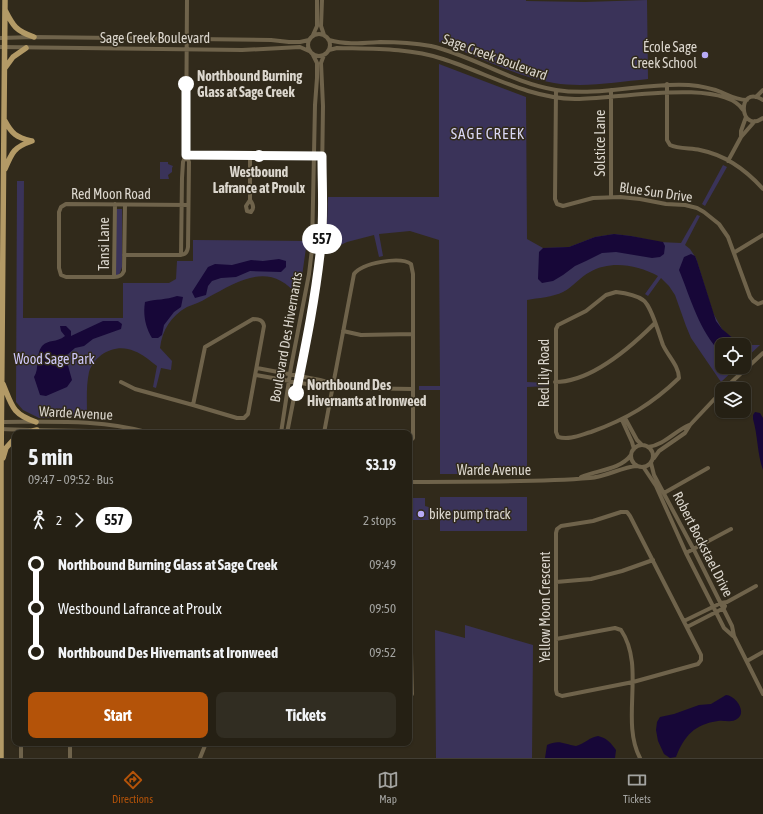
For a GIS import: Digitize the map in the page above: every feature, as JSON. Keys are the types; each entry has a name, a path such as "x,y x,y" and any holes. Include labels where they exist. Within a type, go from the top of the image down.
{"main road":[{"path":"1,758 1,422 5,69 2,38 5,0"},
{"path":"5,8 15,28 22,33 34,37"},
{"path":"5,69 14,57 26,48"},
{"path":"3,173 14,150 20,145 32,141 15,135 4,120"},
{"path":"2,380 11,404 18,414 36,422"},
{"path":"1,468 6,448 12,441"}],"street":[{"path":"124,255 181,255 186,253 188,247 189,162 186,155 187,0"},
{"path":"317,0 317,26 309,40 308,47 311,53 320,56 324,55 329,50 330,44 329,40 324,35 322,26 322,0"},
{"path":"313,35 324,35"},
{"name":"Sage Creek Boulevard","path":"2,38 34,37 265,40 289,42 309,40"},
{"name":"Sage Creek Boulevard","path":"329,40 352,44 406,43 432,46 526,82 556,90 610,90 667,84 702,87 738,99 747,100"},
{"name":"Sage Creek Boulevard","path":"2,47 242,50 300,47 311,53"},
{"name":"Sage Creek Boulevard","path":"329,50 338,48 352,48 406,51 430,55 507,84 539,95 555,98 585,100 667,92 688,92 723,98 737,103 743,110"},
{"name":"Boulevard Des Hivernants","path":"281,430 290,374 307,288 312,249 317,63 311,53"},
{"name":"Boulevard Des Hivernants","path":"288,430 315,290 321,246 321,63 324,55"},
{"path":"667,84 667,140 670,145 703,150 728,161 744,171 763,189"},
{"name":"Blue Sun Drive","path":"556,90 555,202 560,206 563,206 594,198 630,197 661,204 685,205 697,208 719,224 728,237 735,252 752,301 758,304 763,302"},
{"name":"Solstice Lane","path":"610,90 611,197"},
{"path":"756,97 763,90"},
{"path":"755,121 746,117 743,110 744,104 751,97 756,97 763,100"},
{"path":"741,137 741,130 746,117"},
{"path":"728,161 741,137 755,121 763,119"},
{"path":"186,155 322,156"},
{"path":"181,255 182,167 183,160 186,155"},
{"path":"250,156 250,200"},
{"name":"Tansi Lane","path":"115,204 114,277 119,277 124,271 125,204"},
{"name":"Red Moon Road","path":"114,277 66,277 61,275 59,268 59,233 60,210 63,205 188,205"},
{"path":"735,252 763,235"},
{"path":"325,430 354,274 378,263 400,261 409,262 412,267 412,439"},
{"name":"Red Lily Road","path":"616,292 625,293 643,300 649,306 655,323 665,350 679,372 679,378 661,395 624,419 579,436 566,439 558,438 556,432 555,382 556,329 558,325 586,311 606,295 616,292"},
{"path":"121,382 135,389 237,418 244,418 248,414 256,375 264,326 262,321 253,319 205,347 193,405"},
{"path":"555,382 561,382 595,371 614,360 636,342 655,323"},
{"path":"343,331 361,335 413,334"},
{"path":"732,382 763,353"},
{"path":"257,368 299,376 333,385"},
{"path":"256,375 298,383 356,388 413,389"},
{"path":"643,445 634,449 631,455 632,460 637,466 644,468 651,463 659,451 685,433 690,425 715,398"},
{"path":"624,419 637,440 652,450 654,458"},
{"path":"624,419 634,449"},
{"name":"Warde Avenue","path":"1,422 105,424 137,430"},
{"path":"60,422 65,426 66,430"},
{"path":"648,447 663,442 681,429 690,425"},
{"name":"Warde Avenue","path":"1,430 37,430"},
{"name":"Warde Avenue","path":"579,478 628,460 631,455"},
{"name":"Robert Bockstael Drive","path":"651,463 654,475 724,608 732,626 734,636 763,694"},
{"name":"Warde Avenue","path":"412,482 551,481 601,477 630,466 637,466"},
{"name":"Robert Bockstael Drive","path":"644,468 656,486 686,553 724,628 734,636"},
{"path":"664,493 708,468"},
{"name":"Yellow Moon Crescent","path":"621,512 627,512 653,560 701,655 701,660 698,664 633,682 562,696 557,694 557,529 561,526 593,521 621,512"},
{"path":"686,553 732,528"},
{"path":"556,582 591,579 622,571 653,560"},
{"path":"684,622 713,606 721,602 727,602 756,586"},
{"path":"687,628 724,608 727,602"},
{"path":"556,639 615,628 621,630 625,636 631,654 634,741 640,758"},
{"path":"412,652 412,694"},
{"path":"747,661 763,652"},
{"path":"21,746 21,758"},
{"path":"70,746 70,758"},
{"path":"200,758 205,746"}],"green space":[{"path":"439,0 585,2 647,0 648,79 577,85 554,83 511,71 439,42"},
{"path":"439,64 526,97 527,239 543,248 569,247 595,237 614,234 659,242 681,243 697,215 700,216 685,245 690,249 696,258 713,313 722,329 733,338 715,338 715,373 691,338 675,295 661,278 648,296 645,294 658,276 641,269 624,265 598,268 586,274 559,294 527,300 527,382 549,383 549,386 527,387 527,474 440,474 440,390 419,390 419,386 440,386 439,240 410,231 379,234 383,256 379,257 374,235 347,242 326,252 328,197 439,197"},
{"path":"160,162 168,162 168,164 173,166 172,172 168,175 169,179 160,179"},
{"path":"723,165 727,167 705,206 702,204"},
{"name":"Wood Sage Park","path":"17,181 24,181 23,318 123,318 123,283 169,283 176,279 177,261 193,261 193,240 307,241 299,297 288,286 277,279 266,276 254,277 231,285 202,301 187,307 176,315 168,324 161,341 160,348 172,361 171,370 161,368 156,388 153,387 157,366 137,352 120,348 113,349 101,355 96,360 89,372 87,388 87,416 39,418 23,410 16,402"},
{"path":"116,209 122,209 122,267 119,275 116,275"},
{"path":"751,345 760,345 751,353"},
{"path":"716,374 730,374 721,382"},
{"path":"440,497 527,497 527,531 440,531"},
{"name":"bike pump track","path":"412,498 425,498 425,506 432,508 432,520 412,520"},
{"path":"465,625 533,645 532,758 436,758 435,630 465,638"}],"shaded area":[{"path":"614,234 663,242 665,246 664,254 660,257 652,258 616,252 602,253 575,266 553,281 542,283 538,279 539,252 543,248 569,247 595,237"},
{"path":"691,254 695,256 716,321 722,329 733,338 715,338 715,346 707,335 701,325 679,270 684,257"},
{"path":"279,259 286,261 286,267 281,272 250,271 236,277 221,278 212,281 208,286 206,295 195,298 192,292 208,267 215,264 232,265 251,260 263,261"},
{"path":"177,296 183,297 181,307 174,312 164,325 162,335 158,338 152,338 145,320 145,302"},
{"path":"103,321 118,321 122,324 121,329 93,339 84,346 75,348 67,355 67,362 72,380 67,387 46,396 40,395 34,377 42,346 47,342 59,340 65,336 61,331 60,326 66,326 71,331 71,336"},
{"path":"755,412 760,413 763,418 763,470 753,419"},
{"path":"726,695 734,698 741,709 740,716 737,719 730,721 718,721 703,725 691,732 683,743 676,757 670,758 664,754 658,741 656,730 657,722 660,717 674,714 699,705 711,704"},
{"path":"598,736 606,739 614,747 616,750 615,758 545,758 547,745 551,743 562,742 576,746"}],"bus line":[{"name":"557","path":"186,84 186,155 322,156 321,244 315,290 296,393"}],"place":[{"name":"École Sage Creek School","path":"705,55"},
{"name":"Northbound Burning Glass at Sage Creek","path":"186,84"},
{"name":"Westbound Lafrance at Proulx","path":"259,156"},
{"name":"Northbound Des Hivernants at Ironweed","path":"296,393"},
{"name":"bike pump track","path":"421,514"}],"district":[{"name":"SAGE CREEK","path":"488,134"}]}
